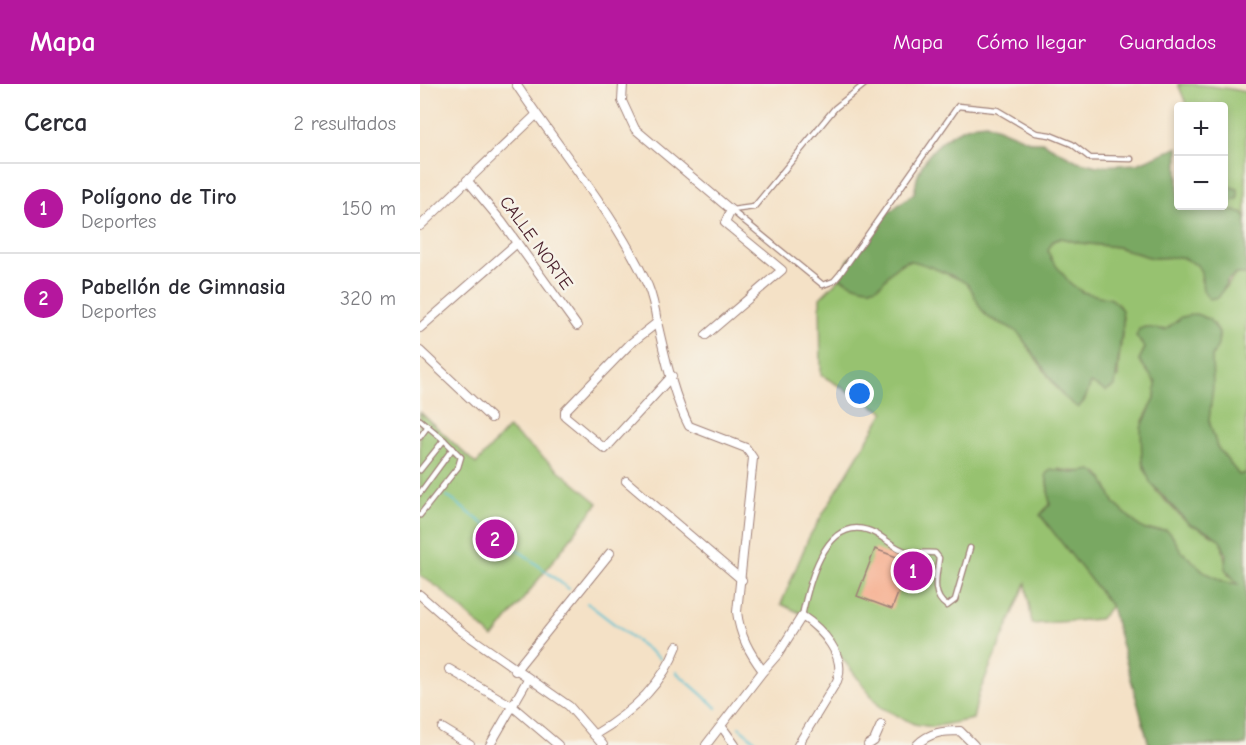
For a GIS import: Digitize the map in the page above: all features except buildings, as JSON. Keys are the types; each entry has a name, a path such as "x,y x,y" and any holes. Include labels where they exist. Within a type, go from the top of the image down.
{"street":[{"path":"516,84 612,220 649,289 682,412 689,426 746,448 753,459 737,612 740,632 750,654 763,671"},
{"path":"623,84 622,101 635,129 731,210 725,224 782,270 706,335"},
{"path":"420,226 536,115"},
{"name":"CALLE NORTE","path":"467,180 517,243 577,326"},
{"path":"420,328 517,243"},
{"path":"657,322 630,344 565,411 565,416 605,450 672,376"},
{"path":"420,351 491,418"},
{"path":"626,482 742,580"},
{"path":"515,671 610,553"},
{"path":"420,595 460,630 515,671 569,706 603,745"},
{"path":"706,745 778,654 802,616 814,624 830,644 841,672 798,745"},
{"path":"594,735 608,727 652,691 670,665 677,646"},
{"path":"449,669 512,706 558,745"},
{"path":"490,745 528,679"},
{"path":"868,745 874,741 881,725"},
{"path":"722,727 735,745"},
{"path":"442,728 470,745"},
{"path":"917,745 924,737 960,731 974,745"}],"lane":[{"path":"731,210 754,207 835,108 865,84"},
{"path":"731,210 823,285 834,281 840,274 958,106 997,110 1036,133 1050,135 1072,144 1090,158 1131,159"},
{"path":"420,420 461,457 458,467 420,515"},
{"path":"420,437 428,426"},
{"path":"420,470 444,440"},
{"path":"420,493 453,448"},
{"path":"802,616 820,556 829,543 841,534 856,528 867,529 909,552 935,553 939,558 935,587 939,598 947,606 955,600 970,548"}],"green space":[{"path":"1178,84 1212,86 1246,92 1246,218 1242,212 1215,210 1228,210 1229,204 1228,102 1185,102"},
{"path":"986,123 1032,142 1042,142 1077,161 1097,166 1137,164 1174,149 1174,210 1242,212 1246,218 1246,274 1236,274 1228,280 1219,297 1209,299 1203,291 1201,272 1197,265 1181,257 1152,258 1118,247 1080,243 1061,238 1053,241 1048,250 1051,259 1070,283 1082,292 1112,299 1122,310 1123,323 1115,386 1106,391 1091,383 1084,401 1078,408 1063,396 1020,335 988,317 979,306 969,286 949,274 906,261 897,266 876,287 856,285 840,278 849,259 870,241 884,216 914,193 917,177 928,156 945,139 975,124"},
{"path":"1228,186 1238,189 1238,199 1228,202"},
{"path":"1061,238 1080,243 1117,247 1152,258 1181,257 1197,264 1202,272 1201,281 1224,289 1236,274 1246,274 1246,473 1239,475 1217,447 1209,421 1212,357 1219,338 1219,332 1214,324 1169,329 1145,327 1140,342 1145,348 1139,360 1156,383 1155,398 1143,421 1144,468 1157,492 1183,519 1221,540 1228,575 1235,578 1238,584 1225,582 1206,573 1181,551 1166,530 1145,530 1139,526 1115,504 1099,473 1058,469 1047,481 1050,504 1041,515 1111,606 1100,619 1032,624 1026,583 979,693 973,719 932,727 914,724 880,707 811,618 781,604 809,537 884,412 821,375 820,298 840,278 869,287 884,281 895,268 915,260 968,283 995,321 1013,328 1020,335 1057,389 1084,401 1091,383 1099,386 1118,377 1123,318 1116,303 1083,292 1061,274 1048,250 1053,241"},
{"path":"1196,314 1209,319 1219,332 1218,345 1212,357 1213,387 1209,421 1217,447 1239,475 1246,473 1246,745 1149,745 1111,606 1040,515 1050,504 1046,474 1051,469 1072,473 1092,470 1103,479 1115,504 1139,526 1145,530 1166,530 1181,551 1206,573 1225,582 1238,584 1225,569 1226,554 1220,540 1209,532 1189,524 1150,482 1142,461 1141,428 1155,398 1156,383 1139,360 1145,348 1136,336 1139,329 1145,327 1165,330 1182,317"},
{"path":"420,412 476,464 508,428 598,503 493,638 439,588 420,575"}],"waterway":[{"path":"447,496 569,589"},
{"path":"587,603 660,659"},
{"path":"676,672 717,708"},
{"path":"739,727 760,745"}],"place":[{"name":"Pabellón de Gimnasia","path":"495,539"},
{"name":"Polígono de Tiro","path":"913,571"}]}
